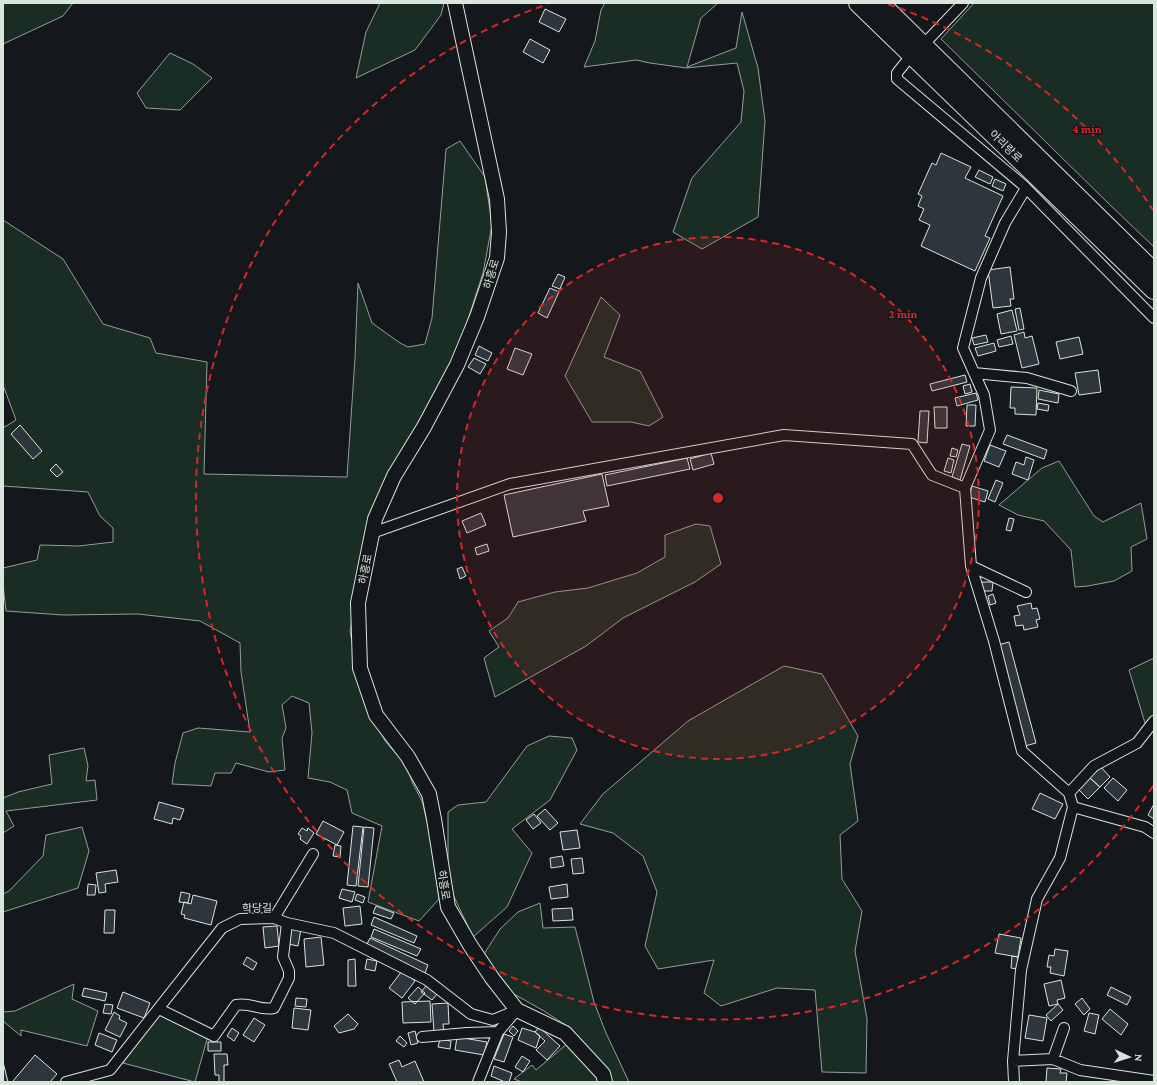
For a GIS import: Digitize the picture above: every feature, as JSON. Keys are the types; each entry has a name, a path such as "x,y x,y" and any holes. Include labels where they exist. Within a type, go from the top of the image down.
{"highway":[{"name":"아리랑로","path":"858,3 1154,290"},
{"name":"아리랑로","path":"880,3 1154,272"}],"street":[{"name":"하흥로","path":"456,3 497,199 499,232 497,258 477,317 457,365 424,427 394,476 375,519 358,603 360,668 376,715 408,756 429,794 448,907 470,945 492,978 517,1010 565,1033 603,1074 605,1082"},
{"path":"926,42 963,3"},
{"path":"905,63 897,73 897,79 1026,188 1154,318"},
{"path":"1014,1082 1012,1061 1021,970 1037,899 1060,858 1073,807 1069,793 1022,751 994,641 971,566 965,488 990,430 984,395 962,348 981,278 1005,223 1026,188"},
{"path":"974,373 1027,378 1071,391"},
{"path":"372,533 510,484 784,435 912,444 932,475 965,488"},
{"path":"971,566 1026,592"},
{"path":"1069,793 1094,766 1137,743 1154,721"},
{"path":"1073,807 1145,827 1154,833"},
{"path":"274,918 313,854"},
{"name":"학당길","path":"66,1082 110,1070 222,928 240,919 274,918 287,923 334,933 427,980 471,1014 493,1020 517,1010"},
{"path":"159,1009 214,1036 236,1005 244,1003 267,1009 274,1008 289,978 289,971 283,956 287,923"},
{"path":"478,1082 498,1032 517,1010"},
{"path":"1053,1059 1064,1028"},
{"path":"422,1037 498,1032"},
{"path":"1012,1061 1053,1059 1080,1070 1154,1081"}],"green space":[{"path":"3,3 73,3 63,16 3,44"},
{"path":"380,3 444,3 441,15 415,50 356,78 366,32"},
{"path":"605,3 718,3 701,18 687,67 736,48 742,12 758,68 765,121 758,217 702,249 673,232 692,178 741,122 744,91 737,63 686,68 636,60 584,67 595,41 601,10"},
{"path":"974,3 1154,3 1154,247 941,39"},
{"path":"170,53 193,64 212,78 180,110 146,108 137,93"},
{"path":"460,141 485,177 492,225 483,273 458,350 358,569 350,632 366,703 385,741 406,765 413,784 422,801 430,834 439,899 419,921 368,902 382,826 352,813 347,790 330,782 308,778 312,733 309,703 292,696 282,705 286,728 282,738 285,770 269,772 236,763 231,773 215,773 211,786 172,784 175,763 183,733 198,728 250,732 241,672 240,643 200,621 138,614 63,615 6,611 3,568 37,560 40,545 79,546 113,542 113,528 100,516 88,492 3,486 3,428 16,420 3,385 3,220 63,259 103,324 150,338 156,353 207,362 204,474 347,477 355,358 358,283 372,323 408,347 425,344 432,318 446,149"},
{"path":"601,297 620,315 604,357 640,371 663,417 649,426 631,422 592,422 565,376"},
{"path":"1059,461 1094,516 1103,522 1141,503 1147,539 1131,547 1132,571 1114,581 1075,587 1071,550 1044,521 1018,515 999,505 1042,468"},
{"path":"696,524 710,526 721,564 695,582 623,618 586,646 495,697 484,658 499,647 489,631 508,618 518,602 555,592 588,588 637,573 665,557 665,535"},
{"path":"1154,658 1154,717 1145,723 1129,670"},
{"path":"784,666 822,674 858,736 850,764 858,821 840,835 842,879 862,911 855,951 867,1019 866,1073 822,1072 815,990 777,988 721,1006 704,993 714,960 658,969 645,946 657,892 643,856 613,833 580,824 603,794 688,721"},
{"path":"549,736 572,738 577,750 550,800 512,829 532,853 507,907 473,937 448,884 448,812 458,805 486,802 527,746"},
{"path":"84,748 88,766 86,781 95,780 97,800 6,811 14,826 3,833 3,798 18,792 52,784 49,755"},
{"path":"82,827 89,851 78,888 3,912 3,894 9,891 43,856 46,835"},
{"path":"540,903 543,928 575,927 594,1002 606,1033 629,1082 609,1082 585,1045 567,1026 512,993 484,954 500,929 518,912"},
{"path":"74,984 72,999 98,1011 87,1046 21,1030 21,1036 3,1021 3,1012 15,1011"},
{"path":"160,1013 208,1036 195,1082 123,1063"},
{"path":"567,1044 602,1082 522,1082 514,1079 532,1065 536,1070"}],"building":[{"path":"545,9 566,19 559,32 539,22"},
{"path":"530,39 550,50 543,63 523,52"},
{"path":"941,153 971,167 965,178 1003,196 985,236 990,238 975,271 921,246 930,225 919,220 924,209 918,206 922,196 918,194 932,163 936,165"},
{"path":"979,170 993,177 990,184 975,177"},
{"path":"995,179 1006,184 1003,191 992,186"},
{"path":"1010,267 1014,299 1010,299 1011,306 993,308 988,270"},
{"path":"558,274 565,277 560,289 552,286"},
{"path":"550,288 559,292 547,318 538,313"},
{"path":"1020,308 1024,329 1019,330 1015,309"},
{"path":"1012,310 1017,331 1001,334 997,314"},
{"path":"1024,332 1025,338 1032,336 1039,364 1022,368 1014,335"},
{"path":"986,335 988,342 974,345 972,338"},
{"path":"1011,336 1013,344 999,347 997,340"},
{"path":"1079,337 1083,354 1060,359 1056,342"},
{"path":"994,343 996,351 978,356 975,348"},
{"path":"479,346 492,353 488,361 475,355"},
{"path":"515,348 532,354 523,375 507,369"},
{"path":"474,358 486,364 480,374 468,367"},
{"path":"1098,370 1101,392 1079,395 1075,373"},
{"path":"965,375 967,382 932,391 930,384"},
{"path":"970,384 972,392 965,394 963,386"},
{"path":"1011,387 1037,388 1036,415 1015,414 1015,408 1010,408"},
{"path":"1039,390 1059,394 1058,403 1038,399"},
{"path":"976,393 978,400 957,406 955,398"},
{"path":"1038,403 1049,405 1048,411 1037,409"},
{"path":"967,405 976,405 975,426 966,426"},
{"path":"934,407 947,407 947,428 935,428"},
{"path":"920,411 929,411 927,443 918,442"},
{"path":"20,425 42,451 33,459 11,434"},
{"path":"1007,435 1047,450 1044,459 1003,444"},
{"path":"962,444 970,446 960,480 952,477"},
{"path":"990,445 1006,451 999,467 984,461"},
{"path":"952,448 958,450 956,457 950,456"},
{"path":"711,453 714,464 693,470 690,459"},
{"path":"1026,457 1034,460 1028,480 1012,474 1016,462 1024,465"},
{"path":"687,458 690,469 607,486 605,475"},
{"path":"948,458 954,460 951,473 944,471"},
{"path":"56,464 63,472 57,477 50,470"},
{"path":"602,474 609,506 583,511 586,521 513,537 504,495"},
{"path":"996,480 1003,483 995,502 988,499"},
{"path":"972,486 988,491 985,502 969,497"},
{"path":"481,513 486,525 467,533 462,521"},
{"path":"1009,518 1014,519 1011,531 1006,530"},
{"path":"487,544 489,551 477,555 475,548"},
{"path":"462,567 466,576 460,579 457,569"},
{"path":"982,582 993,582 992,591 982,591"},
{"path":"993,594 996,603 990,605 988,596"},
{"path":"1031,603 1032,609 1037,608 1040,619 1036,620 1038,627 1024,630 1023,625 1016,626 1014,616 1020,615 1017,606"},
{"path":"1009,642 1036,743 1025,746 998,645"},
{"path":"1101,767 1110,777 1100,787 1090,778"},
{"path":"1090,778 1100,787 1088,799 1079,790"},
{"path":"1113,778 1127,790 1118,801 1104,788"},
{"path":"1040,793 1063,804 1055,819 1032,809"},
{"path":"159,802 184,809 180,820 173,818 172,824 154,819"},
{"path":"1154,804 1154,819 1148,815"},
{"path":"545,809 558,823 550,830 537,816"},
{"path":"534,814 541,823 533,829 526,820"},
{"path":"323,821 344,832 337,845 316,834"},
{"path":"353,826 363,827 356,886 347,885"},
{"path":"364,827 374,828 368,887 358,886"},
{"path":"302,828 307,831 308,828 314,833 307,844 300,839 301,836 298,834"},
{"path":"577,830 580,848 563,850 560,832"},
{"path":"335,845 341,846 340,857 333,856"},
{"path":"562,856 564,866 551,868 550,858"},
{"path":"582,858 584,873 573,874 571,859"},
{"path":"116,870 118,882 105,884 106,892 99,893 96,873"},
{"path":"88,884 96,885 95,895 87,895"},
{"path":"567,884 568,897 551,899 549,887"},
{"path":"342,889 355,892 352,902 339,898"},
{"path":"181,892 190,894 188,903 179,902"},
{"path":"357,894 365,897 363,903 355,900"},
{"path":"193,895 217,901 211,925 184,918 185,915 181,914 184,902 191,904"},
{"path":"360,906 362,924 345,926 343,908"},
{"path":"376,906 394,913 391,919 373,913"},
{"path":"572,908 573,920 553,921 552,909"},
{"path":"105,910 115,910 114,933 104,933"},
{"path":"374,917 417,936 414,943 371,925"},
{"path":"277,926 279,946 265,948 263,927"},
{"path":"291,927 301,929 298,946 288,944"},
{"path":"374,929 421,949 417,956 371,937"},
{"path":"999,934 1021,938 1018,957 995,953"},
{"path":"321,937 324,965 306,967 304,939"},
{"path":"370,938 428,965 425,973 366,946"},
{"path":"1055,949 1068,951 1064,976 1050,973 1051,967 1047,967 1049,955 1054,956"},
{"path":"1012,956 1018,957 1017,969 1011,968"},
{"path":"247,957 257,963 253,970 243,964"},
{"path":"355,959 356,986 348,986 348,960"},
{"path":"367,959 377,961 375,971 365,969"},
{"path":"402,971 415,981 402,998 389,988"},
{"path":"1061,980 1065,998 1057,1000 1058,1004 1049,1006 1044,984"},
{"path":"426,986 437,994 432,1000 421,992"},
{"path":"418,987 425,993 415,1004 408,998"},
{"path":"1111,987 1131,997 1127,1005 1107,995"},
{"path":"84,988 107,993 105,1001 82,996"},
{"path":"123,992 150,1003 144,1018 117,1008"},
{"path":"296,998 307,999 306,1007 295,1006"},
{"path":"1082,998 1090,1009 1084,1015 1075,1004"},
{"path":"430,1001 431,1022 403,1023 402,1002"},
{"path":"448,1003 449,1024 443,1024 444,1032 434,1032 432,1004"},
{"path":"105,1004 113,1005 111,1014 103,1013"},
{"path":"1058,1004 1063,1010 1051,1021 1046,1015"},
{"path":"294,1008 311,1010 308,1030 292,1028"},
{"path":"1110,1009 1128,1024 1121,1035 1102,1019"},
{"path":"114,1012 120,1016 119,1019 127,1023 120,1037 105,1030"},
{"path":"1089,1013 1099,1015 1095,1034 1084,1031"},
{"path":"348,1014 358,1024 354,1029 339,1033 334,1026"},
{"path":"1029,1015 1047,1018 1043,1041 1025,1038"},
{"path":"254,1018 265,1025 254,1042 243,1035"},
{"path":"513,1026 518,1031 514,1036 509,1031"},
{"path":"539,1027 560,1046 547,1060 536,1050 545,1041 535,1032"},
{"path":"232,1028 239,1033 234,1041 227,1036"},
{"path":"522,1028 535,1032 540,1036 536,1048 518,1040"},
{"path":"415,1031 418,1043 411,1045 408,1033"},
{"path":"99,1033 117,1040 112,1052 95,1045"},
{"path":"504,1034 513,1037 504,1062 494,1059"},
{"path":"400,1036 407,1043 404,1047 396,1041"},
{"path":"457,1037 487,1042 484,1055 455,1050"},
{"path":"440,1039 451,1041 450,1049 438,1047"},
{"path":"208,1042 221,1042 221,1051 208,1051"},
{"path":"214,1054 227,1054 228,1065 224,1065 224,1082 219,1082 219,1075 215,1075"},
{"path":"35,1055 57,1074 50,1082 13,1081"},
{"path":"522,1056 530,1061 523,1072 515,1067"},
{"path":"399,1060 402,1067 415,1061 424,1082 397,1082 389,1064"},
{"path":"3,1062 8,1082 3,1082"},
{"path":"494,1066 512,1073 509,1082 505,1082 491,1076"},
{"path":"1047,1068 1061,1069 1060,1073 1067,1073 1066,1082 1046,1082"}]}
